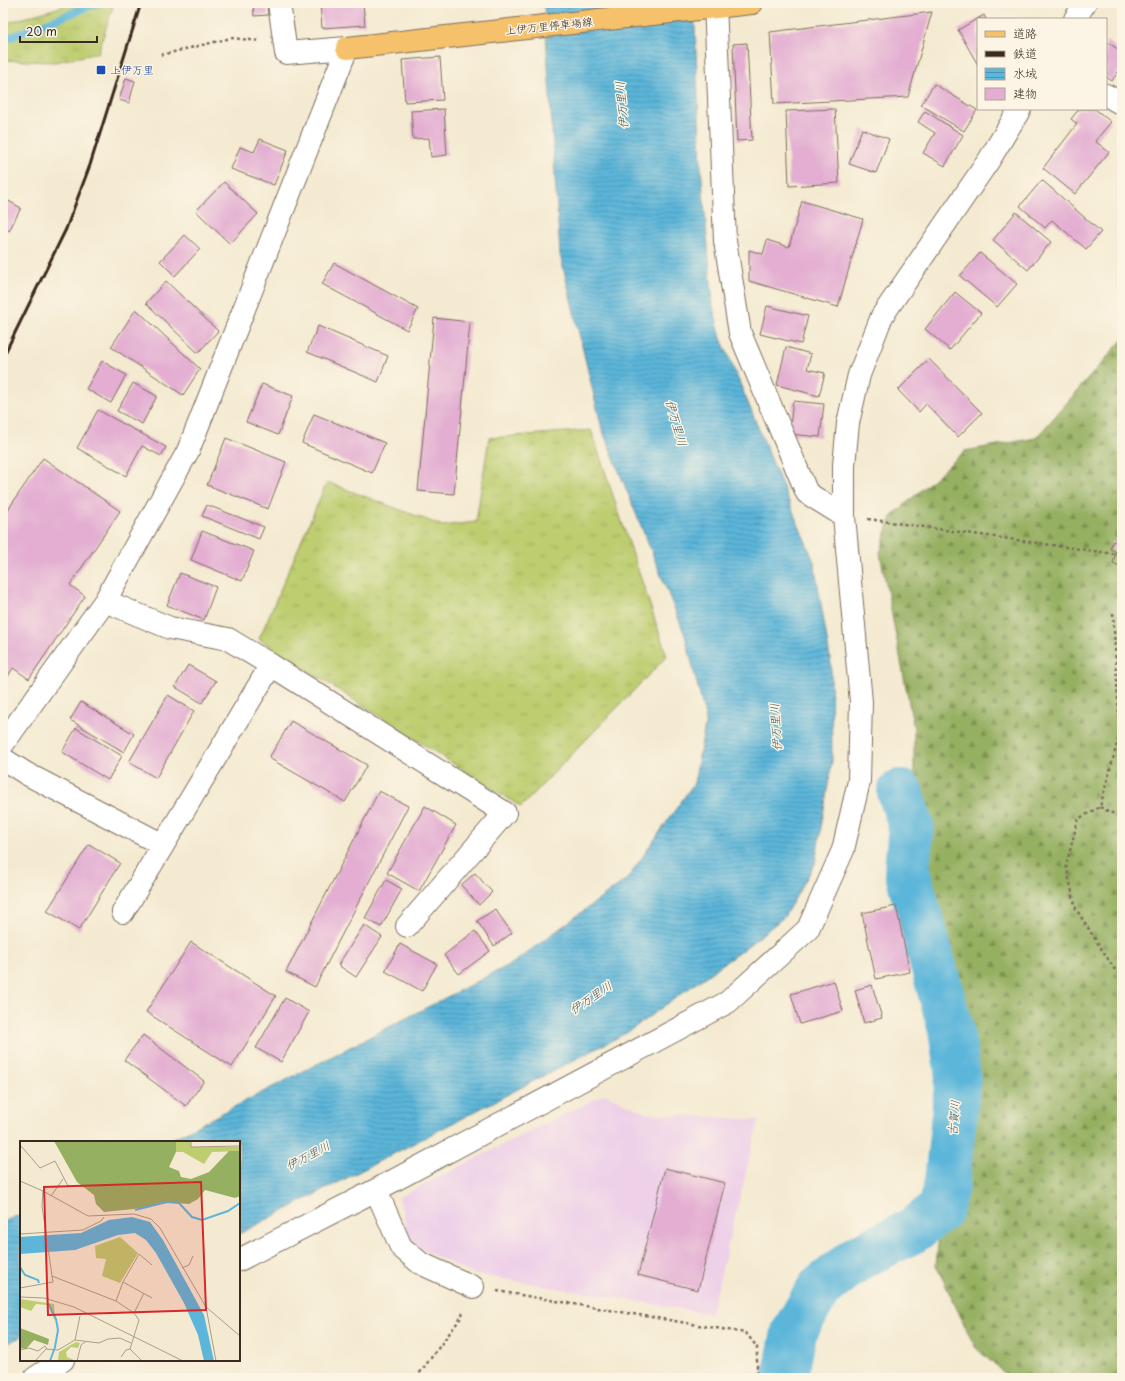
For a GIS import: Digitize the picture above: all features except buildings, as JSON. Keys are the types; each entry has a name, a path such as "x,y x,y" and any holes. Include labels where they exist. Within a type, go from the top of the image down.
{"main road":[{"name":"上伊万里停車場線","path":"346,48 522,29 715,5 752,3"}],"street":[{"path":"3,744 105,601 188,451 346,48 286,53 279,3"},
{"path":"1076,18 1085,3"},
{"path":"715,5 724,241 740,333 807,493 844,516"},
{"path":"1107,96 1122,104"},
{"path":"240,1259 376,1190 728,1002 808,929 843,850 860,781 861,702 844,516 844,465 848,422 859,375 882,316 989,160 1019,110"},
{"path":"105,601 170,628 228,639 505,813 407,926"},
{"path":"123,912 270,665"},
{"path":"3,759 27,774 163,845"},
{"path":"376,1190 402,1247 420,1263 473,1287"},
{"path":"35,1378 61,1361"}],"path":[{"path":"161,55 231,38 264,41 286,53"},
{"path":"844,516 1115,554"},
{"path":"1113,613 1120,733 1100,807 1078,819 1066,866 1076,909 1117,973"},
{"path":"1100,807 1122,818"},
{"path":"416,1378 460,1319 473,1287 746,1334 757,1347 757,1378"}],"shaded area":[{"path":"605,1094 646,1113 759,1120 711,1314 473,1274 409,1243 399,1197"}],"green space":[{"path":"74,3 114,3 98,53 55,62 3,60 3,24"},
{"path":"1122,340 1122,1378 1009,1378 975,1347 936,1265 958,1037 914,863 914,729 880,553 891,517 965,451 1036,438"},
{"path":"591,430 667,656 521,807 259,639 327,482 443,526 476,522 489,438"}],"water":[{"name":"伊万里川","path":"544,3 694,3 701,167 713,307 721,338 814,562 831,664 832,761 815,864 784,917 741,951 628,1032 240,1233 240,1141 168,1141 513,963 627,879 694,783 706,720 685,635 602,429 560,254"},
{"path":"20,1214 20,1337 3,1345 3,1222"}],"waterway":[{"path":"3,40 98,3"},
{"name":"古賀川","path":"785,1378 794,1332 819,1289 859,1257 914,1230 940,1210 947,1182 958,1077 951,1030 907,870 911,826 900,792"}],"railway":[{"path":"3,357 66,229 90,165 141,3"}],"place":[{"name":"上伊万里","path":"101,70"}]}
